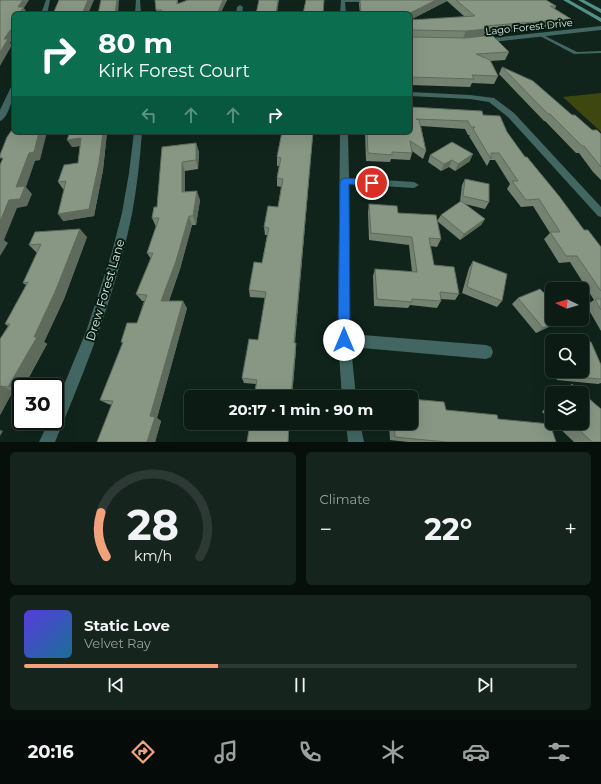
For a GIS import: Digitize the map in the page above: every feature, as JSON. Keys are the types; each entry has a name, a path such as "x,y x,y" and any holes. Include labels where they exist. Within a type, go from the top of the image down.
{"main road":[{"path":"565,0 601,20"},
{"path":"580,0 601,11"}],"street":[{"path":"45,12 48,0"},
{"path":"138,0 138,12"},
{"path":"343,12 343,0 379,2"},
{"path":"239,12 240,6"},
{"name":"Lago Forest Drive","path":"476,41 601,28"},
{"path":"0,119 12,92"},
{"path":"412,94 486,98 491,100 511,115 601,213"},
{"name":"Drew Forest Lane","path":"47,442 94,329 117,258 128,209 136,159 138,134"},
{"path":"344,134 344,340 348,390"},
{"path":"344,181 414,185"},
{"path":"344,340 486,352"},
{"path":"354,430 356,442"}],"lane":[{"path":"541,35 576,53 601,52"}],"green space":[{"path":"601,93 601,132 563,97"}],"building":[{"path":"0,0 23,0 18,7 24,7 20,12 12,12 12,28 4,39 8,39 0,52"},
{"path":"59,0 88,0 83,12 54,12"},
{"path":"101,0 117,0 115,12 98,12"},
{"path":"155,0 177,0 177,4 188,0 223,0 218,12 160,12 162,10 156,10"},
{"path":"259,0 278,0 276,12 256,12"},
{"path":"306,0 324,0 323,12 303,12"},
{"path":"360,0 436,0 412,12 361,12"},
{"path":"456,0 546,0 556,6 550,6 571,19 484,26 486,29 466,31 412,30 412,20 475,16"},
{"path":"492,35 509,52 476,54 490,60 498,76 472,75 474,79 412,77 412,37 466,38"},
{"path":"502,67 533,81 572,115 575,115 592,130 597,130 601,134 601,167 584,146 582,146 550,114 548,114"},
{"path":"412,107 482,111 483,115 500,116 507,132 525,157 527,157 559,196 584,230 588,230 601,247 601,291 577,256 566,256 550,232 560,232 539,199 526,200 512,181 518,181 499,153 491,153 491,159 473,129 475,127 471,127 468,121 416,119 419,120 426,151 410,141 412,153 392,152 392,155 368,153 367,134 412,134"},
{"path":"12,130 12,134 38,134 34,152 29,153 16,187 25,186 20,199 9,200 0,222 0,165 3,158 0,158 0,155 7,137"},
{"path":"69,134 103,134 99,163 89,209 58,214 66,181 58,182 64,165 78,163 81,138 67,140"},
{"path":"282,134 313,134 294,343 296,343 292,390 255,390 257,380 242,378 249,339 258,340 266,292 249,290 254,262 262,263 269,228 264,227 268,206 278,207 283,179 277,178 281,158 277,157"},
{"path":"452,142 473,154 458,164 452,160 444,164 430,155"},
{"path":"196,143 196,160 182,162 182,192 197,191 193,216 189,216 176,261 161,301 183,301 150,416 155,417 147,442 97,442 113,401 100,400 123,342 121,342 127,323 137,323 147,295 136,294 153,253 147,253 159,218 152,218 154,207 157,207 162,147"},
{"path":"465,179 489,184 489,202 463,196"},
{"path":"461,201 485,219 464,234 441,215"},
{"path":"369,204 397,206 398,213 436,215 441,239 429,238 434,265 454,267 459,294 440,292 441,301 412,299 412,302 377,299 375,269 417,272 412,237 371,233"},
{"path":"80,229 55,292 34,337 37,337 8,387 0,387 0,339 10,324 5,324 28,282 23,283 41,244 29,245 35,232"},
{"path":"473,261 507,274 502,301 467,287"},
{"path":"540,289 545,294 545,326 547,326 543,328 518,298"},
{"path":"595,299 601,299 601,310"},
{"path":"589,342 591,342 601,365 601,379 589,378"},
{"path":"589,399 601,409 601,442 592,442 579,430 589,430"},
{"path":"418,400 444,402 446,410 497,415 498,419 545,424 545,430 552,430 556,442 446,442 395,437 394,430 418,430"},
{"path":"249,430 289,430 288,442 247,442"}],"route":[{"path":"344,340 344,181 372,183"}]}
